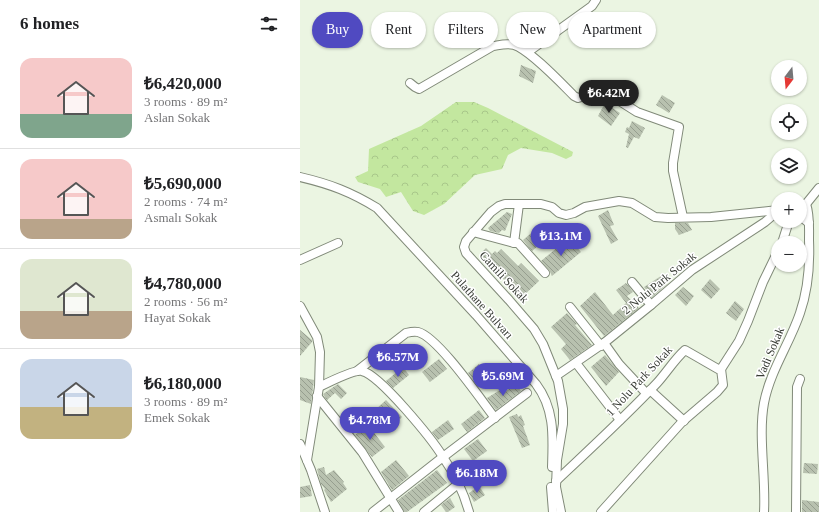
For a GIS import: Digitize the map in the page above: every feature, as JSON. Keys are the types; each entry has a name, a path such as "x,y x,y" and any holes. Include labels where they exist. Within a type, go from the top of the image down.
{"street":[{"path":"528,52 592,6 596,0"},
{"path":"410,82 419,89 493,46 508,44 528,52 574,96 578,98 602,91 637,112 680,127 673,163 673,171 683,217"},
{"name":"Pulathane Bulvarı","path":"300,177 331,185 364,200 377,208 543,393 553,428 551,485 553,512"},
{"path":"807,202 819,188"},
{"name":"Camili Sokak","path":"560,512 556,481 557,460 563,424 563,409 556,376 543,344 534,329 518,309 466,253 464,247 466,241 491,212 499,206 519,204 541,204 552,207 560,213 566,214 574,213 585,207 619,201 632,203 655,217 711,217 771,211"},
{"path":"514,242 519,204"},
{"name":"2 Nolu Park Sokak","path":"556,376 602,344 692,270 765,222 771,216"},
{"name":"Vadi Sokak","path":"764,512 762,430 764,404 769,385 800,312 805,290 809,256 809,223 807,217"},
{"path":"473,232 518,243 545,273"},
{"path":"300,260 338,243"},
{"path":"601,512 684,420 723,385 721,369 739,341 771,265"},
{"path":"632,282 651,305"},
{"path":"300,306 317,337 320,352 319,387 307,460"},
{"path":"570,307 619,364 648,392 684,420"},
{"path":"319,387 357,370 406,334 418,332 425,335 444,352 495,418"},
{"name":"1 Nolu Park Sokak","path":"556,481 648,392 685,350 718,369 721,369"},
{"path":"576,363 620,420"},
{"path":"357,370 368,373 375,378 404,407 443,457 458,484 469,512"},
{"path":"796,512 797,387 800,379"},
{"path":"374,512 527,393"},
{"path":"317,396 362,452 399,512"},
{"path":"300,444 325,512"},
{"path":"424,512 458,484"}],"green space":[{"path":"456,102 474,102 488,108 573,152 572,156 566,159 552,153 521,148 508,155 502,169 475,175 444,204 424,215 413,211 401,192 386,197 380,189 358,182 355,177 368,171 369,149 421,126"}],"building":[{"path":"521,65 536,71 533,83 519,76"},
{"path":"662,95 675,103 669,113 656,105"},
{"path":"605,103 620,113 611,126 598,116"},
{"path":"632,121 645,128 639,139 634,137 628,148 626,147 629,134 625,132 627,127 629,128"},
{"path":"608,210 614,225 610,226 618,240 611,244 598,216"},
{"path":"507,212 512,214 505,231 502,230 499,233 490,231 488,228"},
{"path":"543,223 552,234 532,251 523,240"},
{"path":"675,223 688,223 692,230 679,235 675,229"},
{"path":"569,238 581,252 552,276 541,261"},
{"path":"486,248 492,254 495,251 497,253 501,249 518,266 521,263 539,281 521,298 480,254"},
{"path":"661,276 665,278 667,284 652,297 644,287"},
{"path":"710,279 720,289 711,299 701,290"},
{"path":"626,283 633,292 627,296 639,308 604,336 580,306 595,292 613,315 626,303 616,290"},
{"path":"683,287 694,296 686,306 675,295"},
{"path":"735,301 744,309 736,321 726,313"},
{"path":"567,313 592,345 570,360 561,349 566,344 551,327"},
{"path":"300,330 312,340 312,342 300,356"},
{"path":"605,355 619,372 606,386 591,367"},
{"path":"439,359 447,369 430,382 422,372"},
{"path":"479,364 490,378 479,387 468,373"},
{"path":"403,367 409,375 393,388 386,381"},
{"path":"300,377 314,380 311,404 300,400"},
{"path":"338,384 347,393 341,399 335,393 327,400 323,394"},
{"path":"516,384 521,391 496,410 487,398 500,390 502,394"},
{"path":"386,400 402,417 390,428 375,410"},
{"path":"479,410 485,418 467,432 461,424"},
{"path":"517,414 518,417 521,415 525,425 523,426 530,445 522,448 509,417"},
{"path":"448,420 454,429 438,440 432,432"},
{"path":"368,425 385,447 372,457 355,435"},
{"path":"478,439 487,451 473,461 464,449"},
{"path":"396,460 409,476 392,490 381,472"},
{"path":"804,463 818,464 817,474 803,473"},
{"path":"324,467 326,475 334,470 344,482 343,483 347,489 331,502 321,484 317,469"},
{"path":"437,470 447,483 407,512 404,512 398,500"},
{"path":"310,485 312,496 300,498 300,487"},
{"path":"479,486 485,495 474,502 469,493"},
{"path":"450,498 455,507 446,512 441,505"},
{"path":"802,500 819,502 819,512 802,512"}]}
